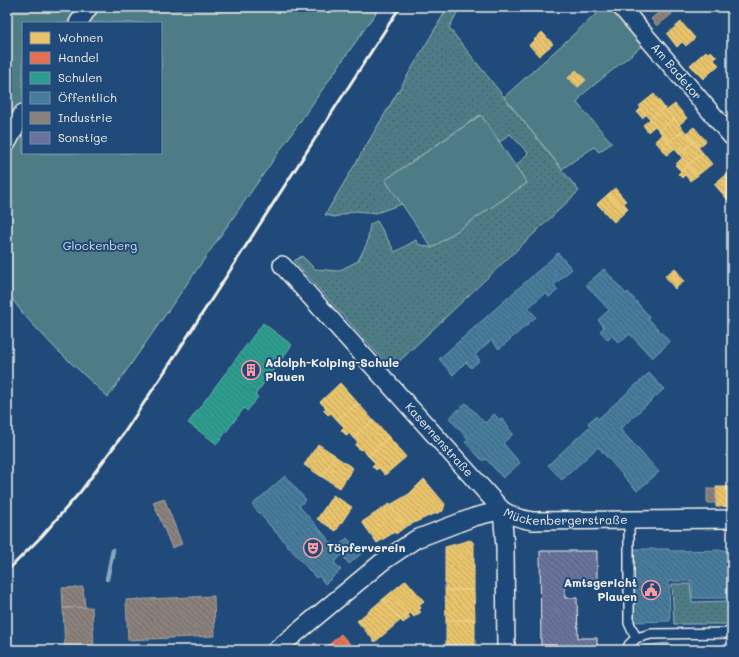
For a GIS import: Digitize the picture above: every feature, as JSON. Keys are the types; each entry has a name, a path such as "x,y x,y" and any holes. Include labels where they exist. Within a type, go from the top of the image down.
{"street":[{"path":"79,22 89,7"},
{"name":"Am Badetor","path":"621,7 732,137"},
{"path":"7,143 22,115"},
{"name":"Kasernenstraße","path":"282,265 502,510"},
{"path":"502,510 505,547 506,650"},
{"name":"Mückenbergerstraße","path":"276,650 382,562 416,539 474,517 502,510 518,518 532,521 732,519"}],"lane":[{"path":"629,520 629,623 636,638"},
{"path":"628,650 629,645 636,638 651,634 732,633"}],"green space":[{"path":"7,7 80,7 72,22 22,22 22,106 7,131"},
{"name":"Glockenberg","path":"93,7 380,7 108,397 56,349 24,315 7,292 7,158 22,127 22,154 162,154 162,22 84,22"},
{"path":"448,7 460,7 449,28 579,191 391,369 294,261 302,256 315,269 338,271 358,261 367,243 370,224 377,221 395,252 416,240 418,244 432,248 527,183 516,166 528,153 510,134 500,142 480,115 385,180 402,204 376,213 355,211 335,217 325,215"},
{"path":"604,7 610,7 643,45 582,95 577,103 612,143 599,152 594,147 562,169 504,97"},
{"path":"481,115 527,183 432,248 385,180"},
{"path":"672,584 690,584 692,602 730,601 729,584 732,584 732,624 674,624"},
{"path":"667,643 671,644 672,650 634,650 643,646"}],"building: Wohnen":[{"path":"681,22 695,38 686,46 682,42 677,47 667,34"},
{"path":"542,32 553,44 539,56 529,45"},
{"path":"706,51 708,53 711,51 717,57 714,60 719,65 703,79 690,65"},
{"path":"576,70 586,80 578,87 568,78"},
{"path":"654,94 664,107 650,119 639,106"},
{"path":"675,104 687,118 679,125 667,110"},
{"path":"664,107 674,119 659,131 650,119"},
{"path":"641,108 646,115 642,118 637,112"},
{"path":"650,119 655,126 648,132 643,125"},
{"path":"674,119 684,130 669,142 659,131"},
{"path":"694,127 706,141 698,148 686,133"},
{"path":"684,130 694,142 679,154 669,142"},
{"path":"663,134 669,142 662,149 655,141"},
{"path":"669,142 674,149 667,155 662,149"},
{"path":"694,142 703,153 688,165 679,154"},
{"path":"703,153 712,164 697,176 688,165"},
{"path":"682,158 688,165 681,171 675,165"},
{"path":"688,165 697,176 690,181 685,175 682,178 678,174"},
{"path":"730,171 732,174 732,196 728,200 714,184"},
{"path":"615,188 626,201 624,203 628,209 625,212 608,194"},
{"path":"608,194 625,212 614,222 597,204"},
{"path":"675,268 684,281 675,289 665,276"},
{"path":"340,383 358,403 337,420 331,413 328,415 323,410 326,408 320,402"},
{"path":"358,403 373,420 353,438 349,433 347,436 341,430 344,427 337,420"},
{"path":"373,420 389,437 368,456 362,449 360,450 355,445 358,443 353,438"},
{"path":"389,437 406,457 385,475 379,468 376,470 372,466 375,463 368,456"},
{"path":"318,444 335,455 322,477 304,465"},
{"path":"335,456 353,468 340,488 322,477"},
{"path":"424,479 445,504 443,511 405,527 390,505 409,494"},
{"path":"716,487 732,487 732,506 716,507"},
{"path":"333,495 352,507 336,531 317,519"},
{"path":"389,504 405,527 396,534 395,532 377,543 362,522"},
{"path":"470,540 473,542 474,547 474,590 445,590 445,547"},
{"path":"406,580 424,601 419,605 421,608 419,610 421,612 414,617 410,613 408,615 410,618 403,623 383,599"},
{"path":"445,590 474,590 475,620 446,620"},
{"path":"383,599 401,620 375,642 357,621"},
{"path":"446,620 475,620 475,650 446,650"}],"building: Handel":[{"path":"341,634 355,650 323,650"},
{"path":"315,643 321,650 307,650"}],"building: Schulen":[{"name":"Adolph-Kolping-Schule Plauen","path":"263,323 292,345 255,395 258,397 247,411 244,408 217,444 188,423"}],"building: Öffentlich":[{"path":"558,253 572,269 554,285 558,290 549,297 545,293 528,308 536,317 499,349 491,340 475,355 480,360 471,368 466,362 453,375 439,359"},
{"path":"604,269 626,294 628,292 649,316 648,318 670,342 652,358 630,334 619,343 612,336 608,340 600,331 604,327 598,320 609,310 586,285"},
{"path":"649,373 664,389 620,429 659,472 637,491 598,447 562,480 548,465 590,426 588,423 596,416 598,419"},
{"path":"466,403 485,423 494,414 500,420 502,419 513,434 503,443 520,463 503,478 486,459 483,461 465,442 468,439 449,418"},
{"path":"285,476 306,500 299,506 336,548 347,538 361,554 349,564 342,555 334,562 341,570 325,584 319,576 316,578 252,505"},
{"name":"Amtsgericht Plauen","path":"633,549 669,549 669,551 732,550 732,581 727,581 727,598 692,598 692,581 669,581 670,621 634,622"}],"building: Industrie":[{"path":"665,7 672,14 657,26 651,19"},
{"path":"707,489 716,489 716,503 707,503"},
{"path":"164,498 182,544 172,548 153,502"},
{"path":"83,587 85,607 63,608 62,588"},
{"path":"214,596 215,636 128,640 126,600"},
{"path":"92,607 94,650 65,650 63,608"}],"building: Sonstige":[{"path":"540,551 597,551 597,584 565,585 565,598 577,598 578,638 597,638 597,650 541,650"}],"waterway":[{"path":"107,579 113,550"}],"railway":[{"path":"7,571 42,536 81,491 124,433 400,7"}],"place":[{"name":"Adolph-Kolping-Schule Plauen","path":"251,370"},
{"name":"Töpferverein","path":"313,548"},
{"name":"Amtsgericht Plauen","path":"651,590"}]}
